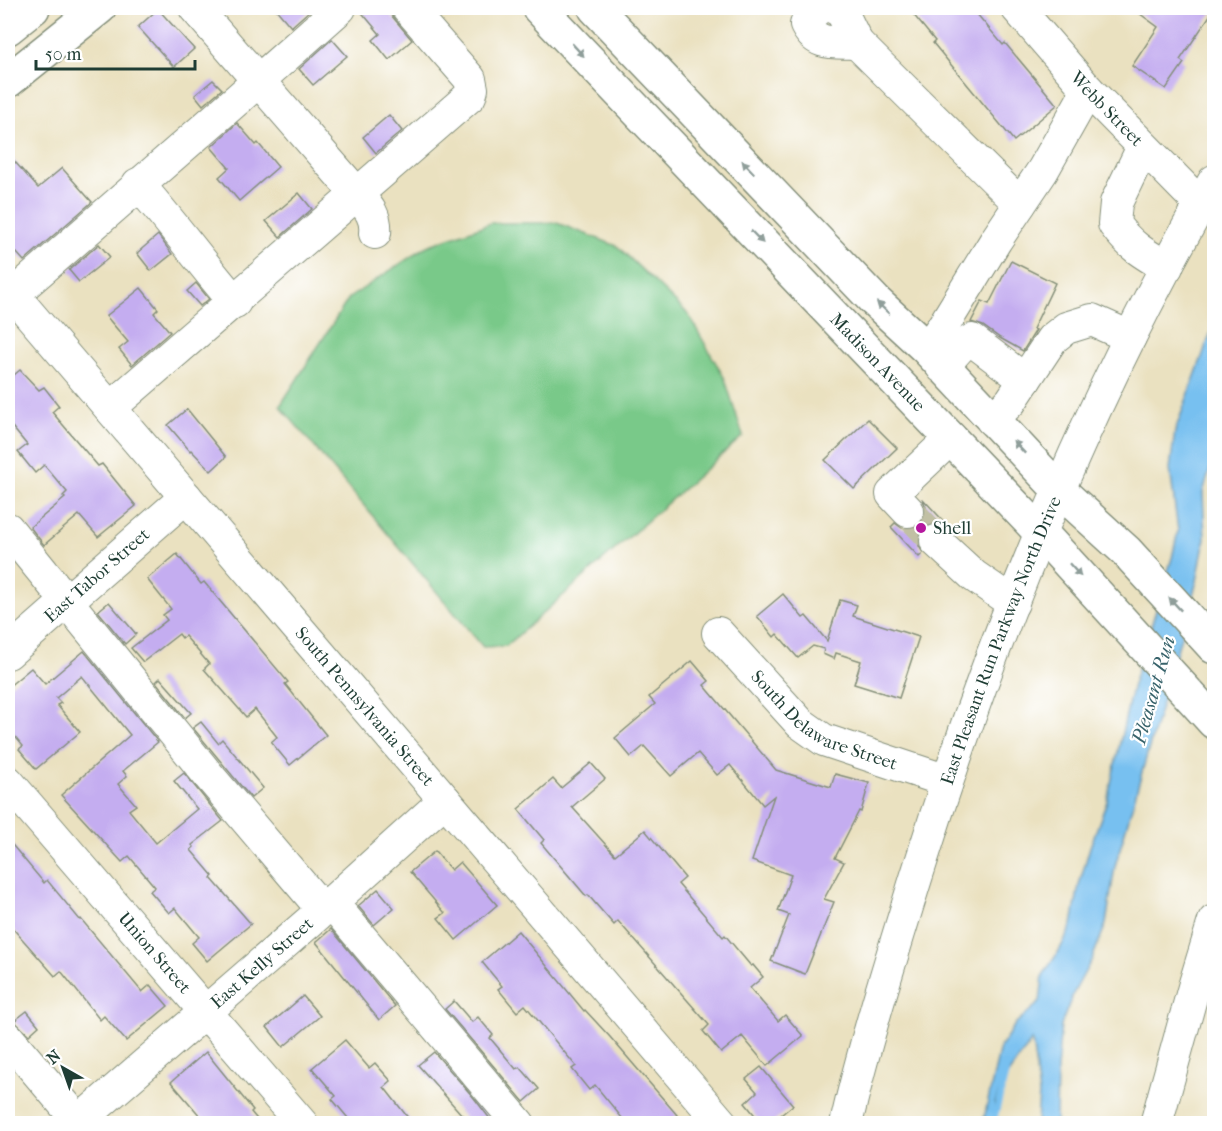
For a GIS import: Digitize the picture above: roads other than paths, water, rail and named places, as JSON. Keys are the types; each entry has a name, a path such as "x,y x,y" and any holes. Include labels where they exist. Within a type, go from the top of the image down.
{"main road":[{"path":"8,28 33,8"},
{"path":"8,81 99,8"},
{"name":"Madison Avenue","path":"539,8 1041,533 1209,716"},
{"path":"595,8 837,262 934,358 1059,490 1126,551 1215,647"}],"street":[{"path":"195,8 372,212 376,223 375,233"},
{"path":"9,294 340,8"},
{"path":"110,408 470,96 472,89 470,79 408,8"},
{"path":"819,8 809,16 807,25 812,36 823,41 857,43"},
{"path":"835,8 842,12 857,43 1020,204"},
{"name":"Webb Street","path":"1017,8 1088,90 1143,147 1208,193"},
{"path":"934,358 942,328 1043,170 1088,90"},
{"path":"1143,147 1116,202 1114,224 1126,241 1167,267"},
{"path":"138,184 167,216 189,249 235,302"},
{"name":"East Pleasant Run Parkway North Drive","path":"846,1124 894,947 947,781 1013,603 1087,424 1130,337 1208,193"},
{"name":"South Pennsylvania Street","path":"9,294 186,496 722,1124"},
{"path":"993,420 1011,401 1052,339 1066,328 1092,320 1130,337"},
{"path":"934,358 972,340 1025,380"},
{"path":"903,508 951,438"},
{"name":"East Tabor Street","path":"8,654 186,496"},
{"path":"8,529 209,776 519,1124"},
{"path":"938,545 974,576 1013,603"},
{"name":"South Delaware Street","path":"718,633 800,723 824,740 947,781"},
{"name":"Union Street","path":"8,782 302,1124"},
{"name":"East Kelly Street","path":"78,1123 445,800"},
{"path":"1156,1124 1215,921"},
{"path":"8,1038 78,1123"}],"water":[{"name":"Pleasant Run","path":"1214,324 1214,457 1203,492 1205,539 1197,581 1115,866 1106,924 1061,1025 1056,1123 1037,1123 1039,1094 1032,1040 1002,1083 995,1103 995,1123 983,1123 1000,1047 1016,1023 1040,1002 1043,975 1072,925 1079,885 1107,801 1132,688 1172,558 1178,531 1170,469 1175,431"}],"waterway":[{"name":"Pleasant Run","path":"993,1124 1006,1073"}],"tunnel":[{"path":"908,511 936,541"}],"place":[{"name":"Shell","path":"921,528"}]}
